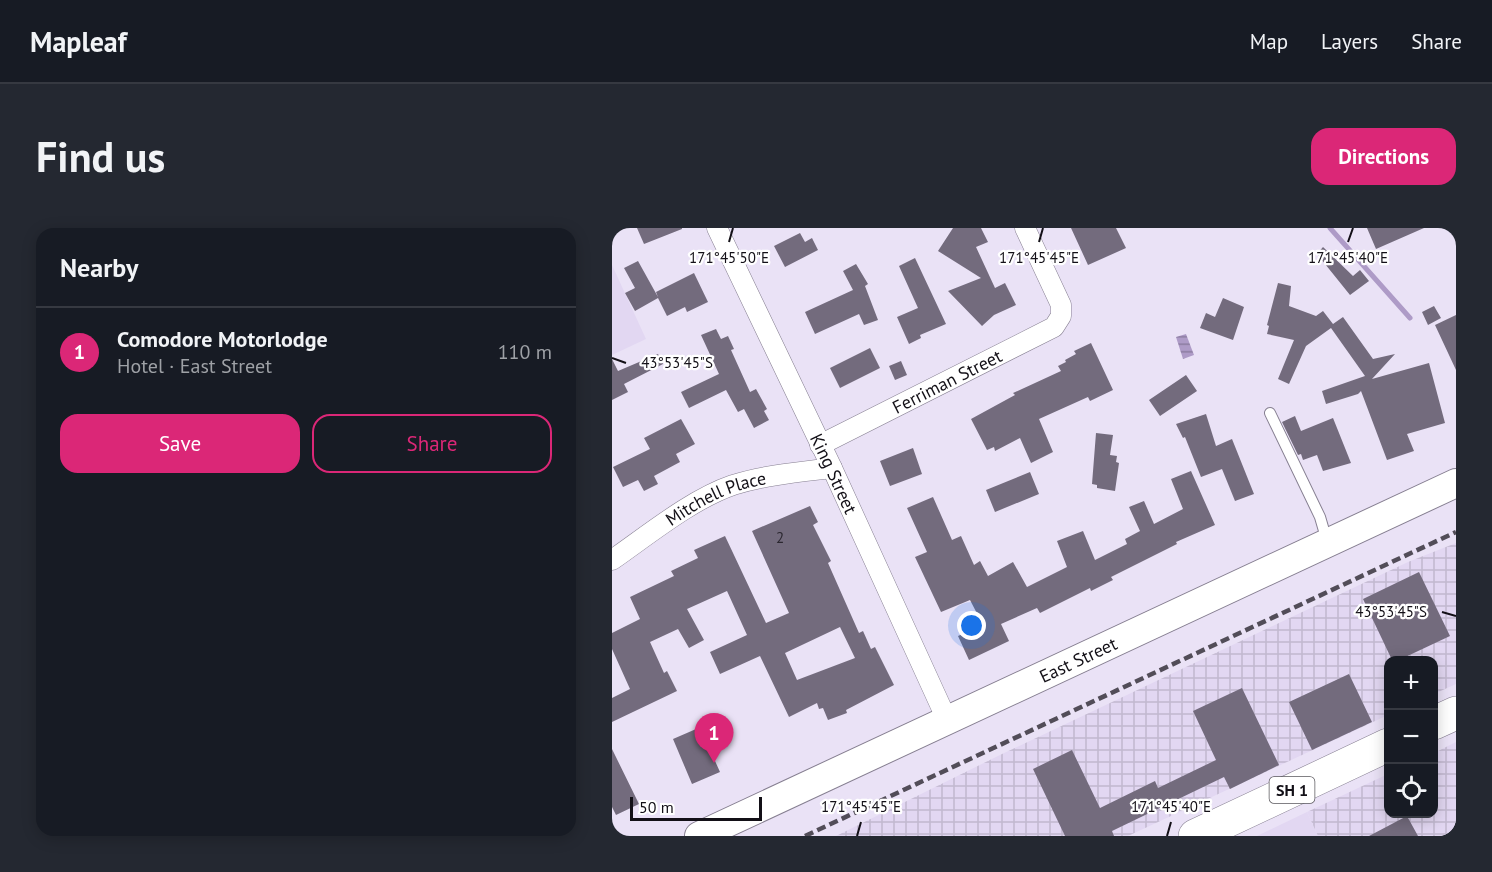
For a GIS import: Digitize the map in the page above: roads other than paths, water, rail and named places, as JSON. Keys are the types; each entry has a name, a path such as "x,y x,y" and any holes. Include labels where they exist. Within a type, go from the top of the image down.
{"highway":[{"path":"1438,721 1456,713"},
{"name":"SH 1","path":"1195,836 1384,747"}],"main road":[{"name":"East Street","path":"699,836 1456,483"}],"street":[{"name":"King Street","path":"717,228 832,468 947,720"},
{"name":"Ferriman Street","path":"820,445 1054,327 1061,316 1061,305 1025,228"},
{"name":"Mitchell Place","path":"612,560 700,501 731,486 761,477 832,468"}],"lane":[{"path":"1270,413 1320,517 1327,543"}],"waterway":[{"path":"1330,228 1410,318"}],"railway":[{"path":"805,836 1456,532"}],"place":[{"name":"Comodore Motorlodge","path":"714,763"}]}
